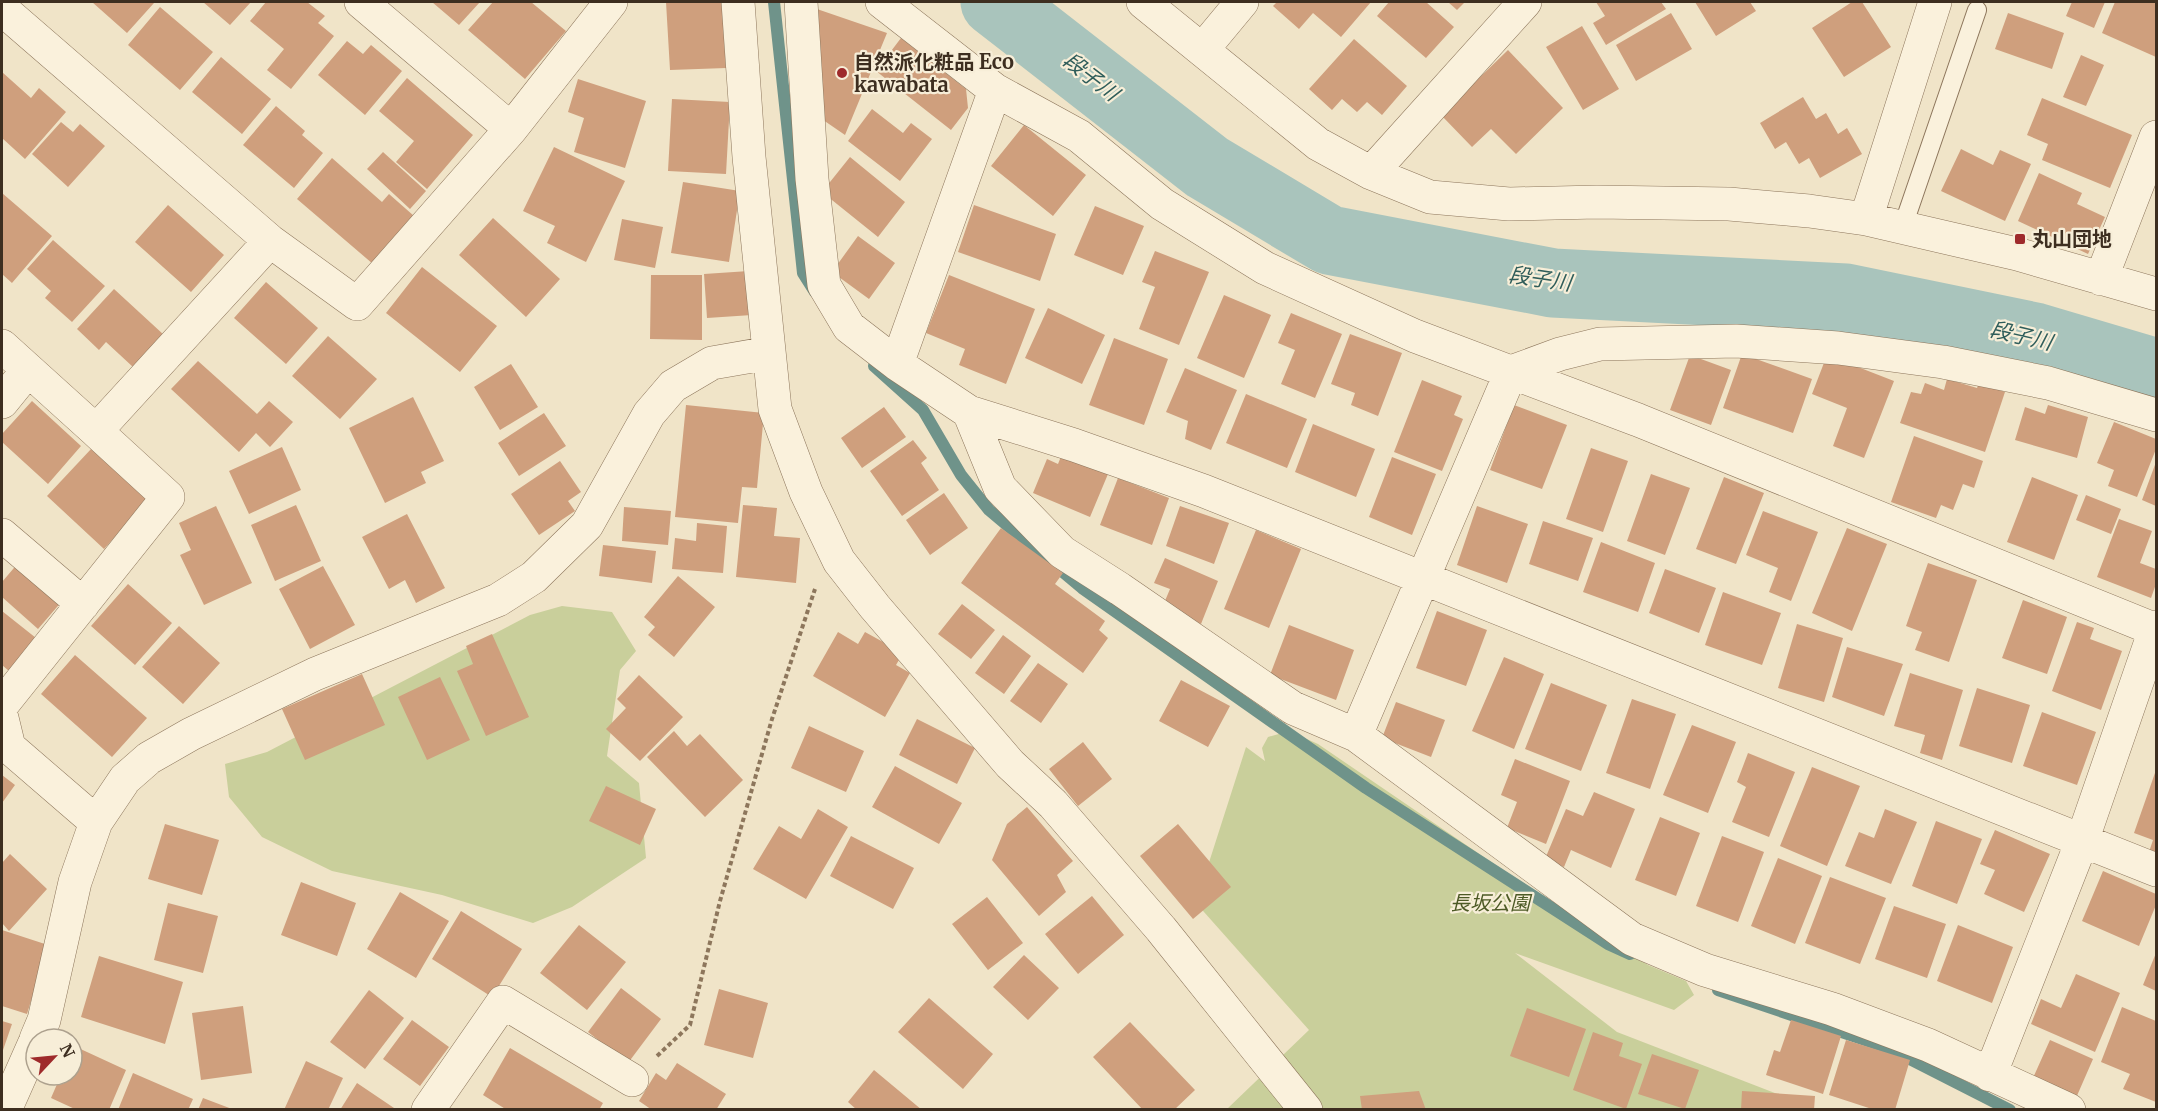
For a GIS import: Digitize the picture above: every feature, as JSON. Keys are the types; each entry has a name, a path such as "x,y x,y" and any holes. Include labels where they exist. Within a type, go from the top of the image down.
{"street":[{"path":"361,2 512,129"},
{"path":"2,9 270,242 357,304 512,129 612,2"},
{"path":"738,2 749,157 775,409 806,492 839,561 874,606 1010,764 1053,804 1161,929 1306,1110"},
{"path":"801,2 812,179 824,285 849,327 897,364 969,412 1074,445 1204,491 2157,870"},
{"path":"882,2 994,90 1079,136 1162,204 1266,268 1415,336 1638,420 2156,629 2082,841 1990,1075"},
{"path":"1143,2 1318,144 1371,173 1430,197 1509,204 1597,202 1729,204 1866,219 2017,254 2157,294"},
{"path":"1203,49 1242,2"},
{"path":"1371,173 1525,2"},
{"path":"1866,219 1935,2"},
{"path":"897,364 994,90"},
{"path":"2101,279 2157,137"},
{"path":"96,431 270,242"},
{"path":"1356,735 1511,372 1560,354 1600,344 1736,341 1838,348 1943,362 2048,383 2157,415"},
{"path":"2,346 168,497 82,604 2,721 9,747 96,822"},
{"path":"41,1027 75,882 96,822 124,779 149,758 315,674 498,600 534,577 587,525 649,414 673,386 712,363 769,353"},
{"path":"2,402 28,370"},
{"path":"969,412 1000,489 1062,552 1293,708 1356,735 1632,939 1705,970 1832,1009 1928,1045 2069,1110"},
{"path":"2,536 82,604"},
{"path":"428,1110 503,1002 632,1080"},
{"path":"5,1110 24,1067"}],"lane":[{"path":"1902,229 1977,10"}],"path":[{"path":"632,1080 690,1025 720,901 772,719 830,542"}],"green space":[{"path":"562,606 612,612 636,651 620,670 607,756 639,783 646,858 572,907 533,923 442,895 332,871 262,837 229,797 225,764 267,752 530,615"},
{"name":"長坂公園","path":"1289,731 1318,744 1535,892 1648,965 1686,981 1694,995 1674,1010 1515,953 1617,1032 1816,1109 1227,1109 1309,1030 1196,903 1246,747 1265,761 1262,748 1268,737"}],"building":[{"path":"92,2 152,2 154,3 127,33"},
{"path":"203,2 251,2 230,25"},
{"path":"266,2 307,2 325,16 318,23 334,36 291,89 267,70 284,49 250,21"},
{"path":"432,2 480,2 459,25"},
{"path":"493,2 531,2 566,31 525,79 468,30"},
{"path":"666,2 722,2 726,68 670,70"},
{"path":"1277,2 1371,2 1341,37 1313,13 1299,29 1273,6"},
{"path":"1389,2 1426,2 1454,27 1426,58 1377,16"},
{"path":"1448,2 1465,2 1457,10"},
{"path":"1596,2 1661,2 1666,9 1606,45 1593,23 1605,16"},
{"path":"1695,2 1750,2 1756,11 1716,36"},
{"path":"1852,2 1862,2 1891,47 1844,77 1812,28"},
{"path":"2072,2 2105,2 2094,28 2066,16"},
{"path":"2115,2 2156,2 2156,57 2102,33"},
{"path":"160,7 213,52 180,90 128,45"},
{"name":"自然派化粧品 Eco kawabata","path":"814,8 887,33 845,135 813,113"},
{"path":"1671,13 1692,49 1636,81 1616,45"},
{"path":"2008,13 2064,33 2052,69 1995,49"},
{"path":"1582,26 1619,89 1583,110 1546,47"},
{"path":"901,38 966,89 968,108 951,130 876,71"},
{"path":"1354,39 1407,86 1382,115 1367,102 1357,112 1342,99 1332,110 1309,89"},
{"path":"347,41 363,54 371,45 402,71 365,115 318,75"},
{"path":"1508,50 1563,108 1516,154 1491,129 1472,147 1441,115"},
{"path":"2081,55 2104,65 2086,106 2063,97"},
{"path":"221,57 271,99 242,134 192,92"},
{"path":"2,72 31,98 39,88 66,112 25,159 2,138"},
{"path":"407,78 473,135 427,189 396,162 414,141 379,111"},
{"path":"578,79 646,101 625,168 574,152 584,118 568,112"},
{"path":"1803,97 1816,119 1826,113 1838,134 1847,128 1862,154 1820,178 1809,158 1799,164 1786,142 1775,149 1760,123"},
{"path":"2042,98 2132,135 2110,188 2042,160 2048,144 2027,135"},
{"path":"672,99 730,102 726,174 668,171"},
{"path":"276,106 305,131 302,135 323,153 294,188 243,145"},
{"path":"872,109 903,133 911,123 932,139 900,181 848,141"},
{"path":"61,122 73,132 80,124 105,146 68,187 32,154"},
{"path":"1024,125 1086,175 1053,216 991,166"},
{"path":"554,147 625,181 586,262 547,243 555,226 523,211"},
{"path":"1961,149 1993,165 2000,150 2031,164 2005,221 1941,191"},
{"path":"383,152 426,191 410,209 367,169"},
{"path":"850,157 905,202 878,237 822,192"},
{"path":"332,158 382,202 389,194 414,216 373,264 297,199"},
{"path":"2039,173 2082,193 2077,204 2105,217 2088,254 2018,221"},
{"path":"683,182 740,191 729,262 671,253"},
{"path":"2,193 52,236 12,283 2,274"},
{"path":"168,205 224,255 191,292 135,242"},
{"path":"974,205 1056,234 1040,281 958,252"},
{"path":"1095,206 1144,226 1123,275 1074,255"},
{"path":"493,218 560,279 526,317 459,255"},
{"path":"622,219 663,227 655,268 614,260"},
{"path":"858,236 895,263 869,299 832,272"},
{"path":"53,240 105,286 72,322 45,298 51,291 27,269"},
{"path":"1155,251 1209,272 1179,345 1139,329 1155,287 1142,282"},
{"path":"422,267 497,326 460,372 386,313"},
{"path":"749,271 752,315 707,318 704,274"},
{"path":"651,275 702,275 702,340 650,339"},
{"path":"949,275 1035,309 1006,384 959,365 965,349 926,333"},
{"path":"266,282 318,328 286,364 234,318"},
{"path":"114,289 164,335 133,367 106,342 99,350 77,329"},
{"path":"1224,295 1271,315 1244,378 1197,358"},
{"path":"1048,308 1105,335 1082,384 1025,358"},
{"path":"1291,313 1342,334 1315,398 1281,384 1295,350 1278,343"},
{"path":"1350,334 1402,353 1378,416 1351,405 1355,393 1331,384"},
{"path":"328,336 377,379 340,419 292,376"},
{"path":"1114,338 1168,359 1144,425 1089,405"},
{"path":"1742,354 1812,379 1793,433 1723,408"},
{"path":"1690,355 1731,370 1711,425 1670,410"},
{"path":"1827,355 1894,381 1864,458 1833,446 1847,408 1812,394"},
{"path":"198,361 257,414 269,401 293,422 270,447 256,433 239,452 171,389"},
{"path":"511,364 538,407 500,430 474,387"},
{"path":"1185,368 1237,390 1211,450 1185,439 1188,421 1166,412"},
{"path":"1947,379 1977,388 1979,383 2005,392 1985,452 1900,423 1911,392 1921,394 1925,383 1944,390"},
{"path":"1422,380 1462,396 1454,415 1463,419 1442,471 1394,452"},
{"path":"1246,394 1307,419 1287,468 1226,443"},
{"path":"413,397 444,461 421,472 426,483 385,503 349,428"},
{"path":"32,401 81,446 48,484 2,442 2,434"},
{"path":"686,405 764,413 757,488 742,487 738,523 675,517"},
{"path":"1514,405 1567,425 1542,489 1490,470"},
{"path":"2048,405 2088,417 2077,458 2015,440 2025,407 2045,414"},
{"path":"884,407 906,437 862,468 841,438"},
{"path":"544,413 566,446 519,476 498,443"},
{"path":"2114,422 2156,439 2156,449 2137,497 2108,486 2114,470 2097,463"},
{"path":"1313,424 1375,449 1356,497 1295,472"},
{"path":"1914,436 1983,461 1974,488 1963,484 1953,510 1941,505 1936,518 1891,502"},
{"path":"913,440 927,458 921,463 939,490 902,516 870,471"},
{"path":"282,447 301,490 249,514 229,471"},
{"path":"92,448 148,500 104,549 47,496"},
{"path":"1591,448 1628,461 1603,532 1566,519"},
{"path":"1062,454 1108,474 1090,517 1033,493 1047,459 1058,464"},
{"path":"1392,457 1436,474 1412,535 1369,517"},
{"path":"560,461 581,492 568,501 575,511 539,535 511,494"},
{"path":"2156,462 2156,506 2142,500"},
{"path":"1651,474 1690,488 1665,555 1627,541"},
{"path":"1724,477 1764,493 1736,564 1696,549"},
{"path":"2032,477 2078,495 2054,560 2007,542"},
{"path":"1118,478 1169,498 1152,545 1100,525"},
{"path":"944,493 968,528 930,555 906,520"},
{"path":"2086,495 2121,509 2111,534 2076,520"},
{"path":"296,505 321,561 275,581 251,525"},
{"path":"743,505 777,508 774,536 800,538 796,583 736,577"},
{"path":"216,506 252,583 204,605 180,555 191,550 179,523"},
{"path":"1180,506 1229,523 1214,564 1166,546"},
{"path":"1477,506 1528,524 1507,583 1457,565"},
{"path":"624,507 671,511 668,545 622,541"},
{"path":"1763,511 1818,532 1791,601 1769,592 1778,568 1746,555"},
{"path":"407,514 445,588 416,603 405,580 389,589 362,537"},
{"path":"2119,519 2152,531 2140,563 2156,569 2156,584 2151,598 2097,577"},
{"path":"1543,521 1593,538 1578,581 1529,564"},
{"path":"697,523 727,526 723,573 672,569 675,538 696,541"},
{"path":"1001,528 1063,573 1055,584 1105,621 1099,630 1108,638 1083,673 961,583"},
{"path":"1847,528 1887,544 1852,631 1812,613"},
{"path":"1256,530 1301,549 1269,628 1224,609"},
{"path":"1601,542 1655,563 1638,612 1583,592"},
{"path":"603,545 656,551 652,583 599,576"},
{"path":"1165,558 1218,581 1201,624 1162,608 1170,589 1154,583"},
{"path":"19,562 63,600 38,629 2,597 2,582"},
{"path":"1928,563 1977,580 1949,662 1915,650 1922,632 1906,626"},
{"path":"323,566 355,625 310,649 279,589"},
{"path":"1665,569 1716,588 1699,633 1649,613"},
{"path":"678,576 715,607 674,657 648,635 655,627 644,617"},
{"path":"128,584 172,623 135,665 91,626"},
{"path":"1723,592 1781,613 1762,665 1705,645"},
{"path":"2023,600 2067,617 2047,674 2002,658"},
{"path":"962,604 995,630 971,659 938,634"},
{"path":"2,611 36,638 9,671 2,665"},
{"path":"1437,611 1487,630 1466,686 1416,668"},
{"path":"2077,622 2094,628 2090,639 2122,651 2101,710 2052,691"},
{"path":"1797,624 1843,638 1824,702 1778,688"},
{"path":"1289,625 1354,650 1336,700 1270,675"},
{"path":"179,626 220,663 183,704 142,667"},
{"path":"838,632 858,644 865,632 903,653 896,665 910,673 885,717 813,676"},
{"path":"492,634 529,717 486,736 457,671 473,664 466,646"},
{"path":"1003,635 1031,656 1004,694 975,673"},
{"path":"1847,647 1903,664 1884,716 1832,697"},
{"path":"75,655 147,718 112,757 41,694"},
{"path":"1504,657 1544,674 1514,749 1472,731"},
{"path":"1038,663 1068,684 1041,723 1010,701"},
{"path":"1910,673 1963,690 1942,760 1920,753 1925,735 1894,726"},
{"path":"362,674 385,725 305,760 282,709"},
{"path":"639,675 683,717 640,761 606,729 626,708 617,699"},
{"path":"440,677 470,740 427,760 398,697"},
{"path":"1181,680 1230,706 1208,747 1159,721"},
{"path":"1551,683 1607,705 1581,771 1525,749"},
{"path":"1977,688 2030,705 2012,763 1959,746"},
{"path":"1632,699 1676,714 1650,789 1606,773"},
{"path":"1396,702 1445,720 1431,757 1382,738"},
{"path":"2042,712 2096,732 2077,785 2023,766"},
{"path":"917,719 975,748 957,784 899,755"},
{"path":"1692,725 1736,742 1708,813 1663,795"},
{"path":"809,726 864,751 846,792 791,768"},
{"path":"674,731 687,746 700,734 743,780 705,817 647,757"},
{"path":"1083,742 1112,779 1078,806 1049,769"},
{"path":"1748,753 1795,772 1769,837 1732,822 1746,787 1737,782"},
{"path":"1515,759 1570,781 1546,844 1507,828 1517,802 1501,795"},
{"path":"895,766 962,803 939,844 872,807"},
{"path":"1812,767 1860,786 1827,866 1780,846"},
{"path":"2156,770 2156,855 2149,852 2153,840 2134,833"},
{"path":"2,775 15,785 2,803"},
{"path":"606,786 656,809 640,845 589,821"},
{"path":"1594,792 1635,809 1611,868 1571,850 1564,867 1545,859 1566,809 1583,816"},
{"path":"1027,807 1073,861 1057,875 1066,892 1039,916 992,860 1007,824"},
{"path":"818,809 848,827 806,899 753,869 779,826 801,839"},
{"path":"1885,809 1917,822 1891,884 1845,866 1859,832 1874,838"},
{"path":"1660,817 1700,833 1676,896 1635,880"},
{"path":"1936,821 1982,839 1957,904 1912,886"},
{"path":"165,824 219,840 202,895 148,879"},
{"path":"1178,824 1231,887 1193,919 1140,856"},
{"path":"1995,830 2050,854 2024,912 1984,894 1995,870 1980,864"},
{"path":"851,836 914,868 893,909 830,876"},
{"path":"1722,836 1764,852 1738,922 1696,906"},
{"path":"10,854 47,889 9,931 2,923 2,863"},
{"path":"1778,858 1822,876 1795,944 1751,926"},
{"path":"2103,871 2156,894 2156,905 2139,946 2082,921"},
{"path":"1830,877 1886,898 1860,964 1805,943"},
{"path":"301,882 356,903 337,956 281,935"},
{"path":"400,892 449,921 416,978 367,949"},
{"path":"1092,896 1124,935 1078,974 1045,934"},
{"path":"987,897 1023,943 988,970 952,924"},
{"path":"168,903 218,916 203,973 154,960"},
{"path":"1894,906 1946,924 1927,978 1875,959"},
{"path":"461,911 522,949 492,997 432,959"},
{"path":"579,925 626,962 587,1010 540,973"},
{"path":"1958,925 2013,947 1992,1003 1937,981"},
{"path":"2,930 48,945 27,1014 2,1006"},
{"path":"2156,953 2156,991 2143,985"},
{"path":"1024,955 1059,988 1028,1020 993,987"},
{"path":"99,956 183,982 165,1044 81,1017"},
{"path":"2076,974 2120,993 2095,1052 2031,1024 2041,999 2061,1008"},
{"path":"621,988 661,1019 628,1063 588,1032"},
{"path":"719,989 768,1003 753,1058 704,1045"},
{"path":"369,990 404,1018 365,1069 330,1042"},
{"path":"929,998 993,1054 963,1089 898,1032"},
{"path":"243,1006 252,1073 201,1080 192,1013"},
{"path":"2122,1007 2156,1021 2156,1102 2123,1089 2130,1074 2101,1062"},
{"path":"1527,1008 1586,1029 1569,1077 1510,1056"},
{"path":"412,1020 449,1047 420,1086 383,1059"},
{"path":"1791,1020 1841,1036 1823,1094 1766,1075 1774,1050 1780,1052"},
{"path":"2,1021 12,1024 2,1053"},
{"path":"1130,1022 1195,1090 1174,1110 1143,1110 1093,1057"},
{"path":"1593,1032 1623,1043 1619,1056 1642,1064 1626,1109 1573,1090"},
{"path":"1846,1040 1910,1060 1895,1110 1875,1110 1829,1095"},
{"path":"2050,1040 2093,1059 2076,1098 2033,1078"},
{"path":"510,1048 603,1103 599,1110 507,1110 483,1095"},
{"path":"84,1051 126,1070 109,1110 77,1110 51,1098 56,1087 84,1087"},
{"path":"1652,1054 1699,1070 1685,1109 1638,1094"},
{"path":"306,1061 343,1078 328,1110 284,1110"},
{"path":"677,1063 726,1094 716,1110 652,1110 639,1101 656,1073 666,1080"},
{"path":"874,1070 922,1110 857,1110 848,1102"},
{"path":"133,1073 193,1099 188,1110 118,1110"},
{"path":"357,1083 397,1110 340,1110"},
{"path":"1419,1091 1426,1110 1362,1110 1360,1096"},
{"path":"1742,1091 1815,1096 1814,1110 1741,1110"},
{"path":"203,1098 232,1109 232,1110 198,1110"}],"waterway":[{"path":"774,2 803,273 815,292"},
{"name":"段子川","path":"995,2 1207,167 1329,240 1553,283 1846,298 2035,337 2156,373"},
{"path":"874,366 923,410 961,475 989,510 1082,588 1366,788 1608,944 1630,954"},
{"path":"1718,990 1886,1047 2010,1110"}],"place":[{"name":"自然派化粧品 Eco kawabata","path":"842,73"},
{"name":"丸山団地","path":"2020,239"}]}
